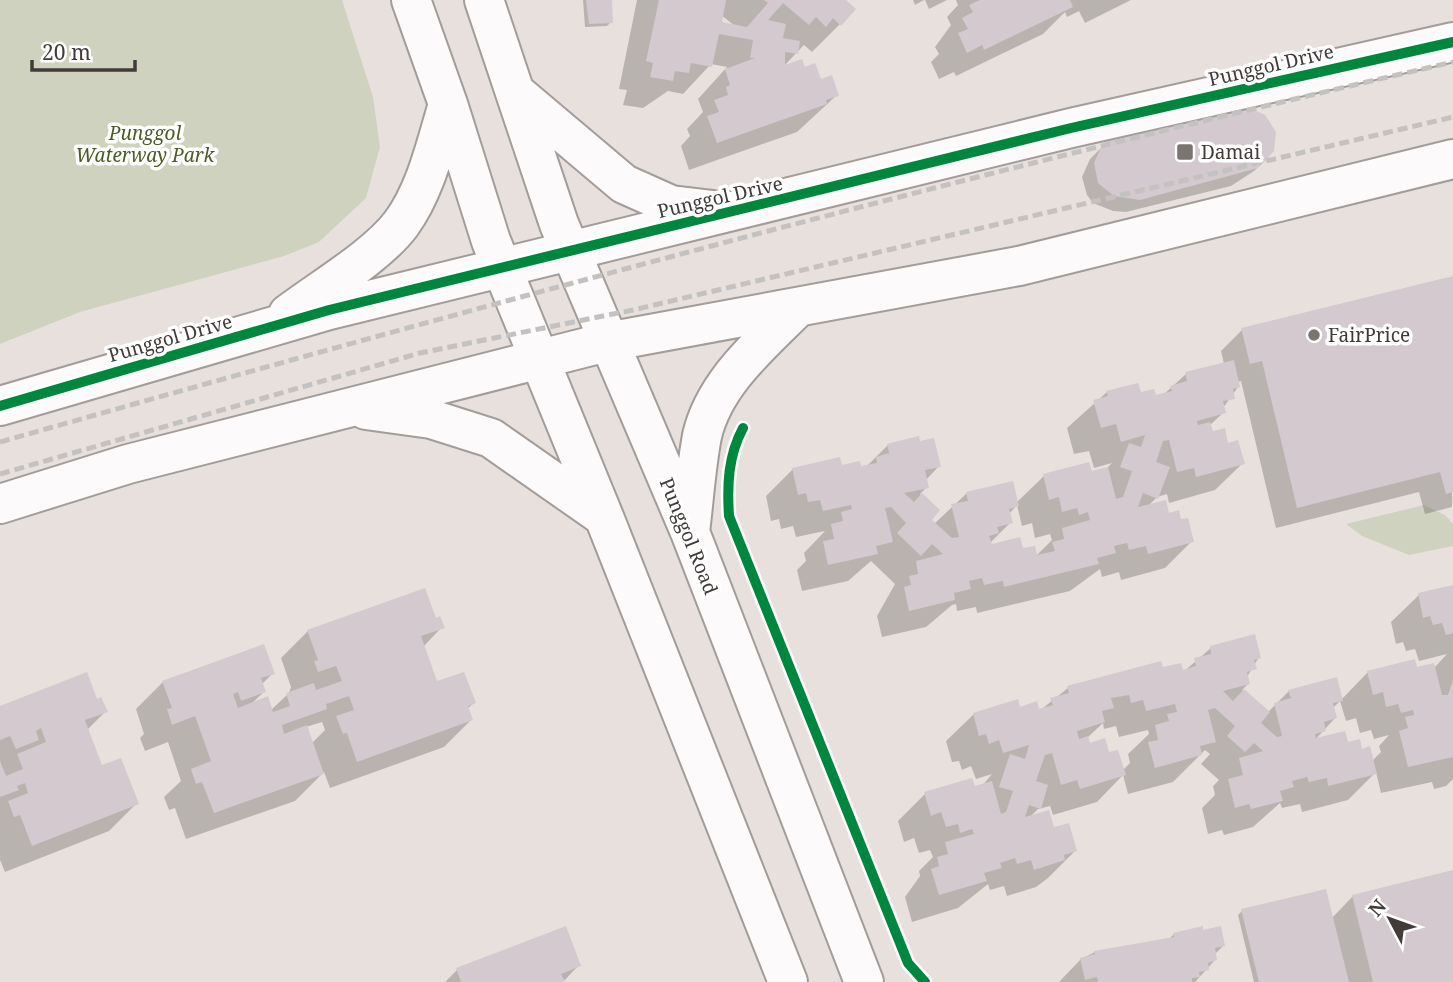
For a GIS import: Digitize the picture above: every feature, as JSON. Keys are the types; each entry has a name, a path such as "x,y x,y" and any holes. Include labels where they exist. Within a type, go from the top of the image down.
{"main road":[{"path":"411,0 448,104 491,241 604,517 788,982"},
{"name":"Punggol Road","path":"484,0 569,250 690,532 863,982"},
{"name":"Punggol Drive","path":"0,406 272,326 569,250 737,212 1071,128 1453,41"},
{"path":"513,90 624,184 671,205 737,212"},
{"path":"272,326 383,243 400,224 419,189 448,104"},
{"path":"0,504 128,464 607,342 1019,266 1453,159"},
{"path":"690,532 703,434 716,401 726,383 797,309"},
{"path":"347,407 430,419 469,429 510,450 604,517"}],"green space":[{"name":"Punggol Waterway Park","path":"0,0 342,0 373,97 380,147 366,198 319,242 284,256 80,312 0,344"},
{"path":"1424,505 1445,515 1453,524 1453,546 1409,555 1362,536 1346,524"}],"building":[{"path":"586,0 612,0 613,23 589,24"},
{"path":"659,0 726,0 722,22 747,27 768,3 764,0 846,0 856,9 841,26 833,18 826,27 816,17 809,25 783,3 768,20 786,24 783,38 800,41 798,54 785,52 785,65 802,59 805,67 815,63 821,79 832,75 839,96 826,100 827,104 717,143 707,116 719,112 714,100 728,95 726,87 730,85 725,69 755,58 750,58 753,40 719,34 712,67 691,63 689,73 675,71 673,81 650,77 653,63 646,61"},
{"path":"980,0 1070,0 1073,7 984,50 982,45 967,53 958,33 968,29 962,18 973,12 969,5"},
{"name":"Damai","path":"1245,106 1265,115 1276,132 1274,151 1258,168 1140,200 1114,196 1098,183 1094,163 1102,145 1109,139"},
{"path":"1453,276 1453,492 1446,494 1440,472 1297,508 1262,361 1250,364 1241,328"},
{"path":"1234,360 1240,387 1233,389 1235,399 1223,401 1226,413 1197,421 1198,425 1210,422 1213,431 1225,428 1228,443 1238,440 1245,464 1196,477 1194,468 1177,472 1169,440 1163,441 1156,462 1170,467 1158,499 1143,493 1138,507 1166,500 1169,513 1179,510 1181,519 1188,518 1194,542 1148,554 1146,546 1129,550 1127,543 1114,546 1116,553 1097,558 1099,564 1004,587 1003,581 984,585 982,578 969,581 971,589 954,593 955,600 909,611 904,587 911,585 909,576 918,574 916,561 943,554 932,544 921,556 897,533 906,523 891,507 885,508 893,542 876,546 878,554 828,565 823,541 834,539 831,524 843,521 841,512 852,509 851,505 823,511 820,500 808,502 806,493 798,495 792,468 840,457 842,465 860,461 861,466 877,463 876,457 889,453 887,444 919,436 920,441 934,438 941,467 925,470 929,488 904,493 914,502 922,493 940,510 932,520 952,538 959,537 951,504 968,501 966,492 1013,481 1019,506 1009,509 1013,523 997,527 999,533 989,536 992,544 1020,537 1023,548 1035,546 1037,555 1055,551 1052,542 1064,539 1062,528 1090,520 1088,512 1079,515 1077,508 1062,512 1059,497 1049,500 1043,474 1089,462 1092,471 1108,467 1116,499 1123,497 1132,471 1120,467 1129,443 1141,447 1145,435 1121,442 1116,424 1101,428 1093,400 1108,396 1106,391 1138,383 1141,392 1154,389 1156,395 1172,391 1170,386 1187,381 1185,372"},
{"path":"1453,585 1453,633 1446,635 1442,623 1433,625 1430,616 1423,618 1418,593"},
{"path":"425,588 436,618 440,616 445,628 421,636 437,681 464,672 476,703 468,706 473,720 357,762 347,733 343,734 336,716 354,710 349,696 326,704 327,709 282,725 284,734 307,725 324,774 214,813 202,782 196,784 191,769 211,761 195,716 172,725 167,709 172,708 162,681 264,644 275,674 261,678 266,692 241,701 238,692 233,694 238,708 268,696 273,712 290,706 286,693 314,683 316,690 342,681 336,666 318,672 314,661 318,660 307,630"},
{"path":"1255,634 1261,658 1254,660 1257,669 1247,672 1250,684 1223,691 1233,701 1244,689 1270,712 1261,723 1277,737 1282,736 1274,703 1291,698 1288,690 1337,677 1343,701 1333,703 1337,718 1324,722 1326,731 1315,734 1316,738 1345,731 1348,742 1360,739 1362,749 1370,746 1377,774 1328,786 1327,778 1309,782 1307,777 1292,781 1294,787 1280,791 1283,801 1251,809 1249,804 1235,808 1228,779 1243,775 1239,758 1263,751 1254,743 1245,752 1227,736 1235,726 1215,708 1208,710 1216,742 1200,746 1202,755 1155,768 1148,742 1158,740 1155,725 1169,721 1167,714 1177,712 1175,704 1146,711 1143,700 1131,703 1129,695 1111,698 1114,708 1102,711 1105,722 1077,731 1079,739 1088,736 1090,743 1105,738 1109,752 1118,750 1126,775 1080,789 1077,780 1061,785 1052,753 1045,755 1036,781 1048,785 1041,809 1029,805 1025,817 1049,810 1054,827 1069,823 1077,851 1064,855 1065,860 1034,870 1031,860 1017,864 1015,858 1000,863 1002,868 984,873 987,881 939,895 931,869 939,866 937,857 948,854 945,842 974,834 972,829 960,833 958,824 946,827 941,812 931,816 924,792 972,778 975,786 992,781 1001,814 1006,812 1013,791 999,787 1010,754 1025,759 1029,745 1003,753 999,740 989,744 986,734 979,736 973,713 1018,699 1020,707 1037,701 1039,709 1053,705 1050,698 1069,693 1067,686 1161,661 1163,667 1181,663 1183,670 1196,666 1194,658 1211,654 1210,646"},
{"path":"1415,659 1417,667 1434,663 1442,695 1448,695 1453,680 1453,757 1408,767 1399,731 1408,728 1405,717 1414,715 1413,710 1401,713 1398,704 1386,707 1383,692 1373,695 1367,671"},
{"path":"87,672 97,699 101,697 108,712 85,720 102,765 121,758 139,804 32,846 20,815 14,817 8,801 28,793 25,783 17,786 19,790 0,797 0,761 6,776 23,769 17,754 46,742 41,728 36,731 39,740 16,749 10,736 0,740 0,706"},
{"path":"1453,870 1453,982 1373,982 1352,895"},
{"path":"1326,889 1349,982 1259,982 1241,909"},
{"path":"566,926 581,966 561,974 565,982 461,982 456,968"},
{"path":"1203,926 1203,930 1221,926 1225,946 1215,948 1217,960 1208,963 1209,970 1199,972 1200,977 1192,978 1192,982 1098,982 1097,977 1085,980 1080,958 1095,954 1094,951 1174,937 1173,933"}],"railway":[{"path":"0,442 362,341 906,195 1453,62"},
{"path":"0,474 420,353 633,310 1453,117"}],"cycle path":[{"path":"0,406 329,310 1071,128 1453,42"},
{"path":"743,428 734,449 730,471 729,516 908,963 925,982"}],"place":[{"name":"Damai","path":"1185,152"},
{"name":"FairPrice","path":"1314,335"}]}
